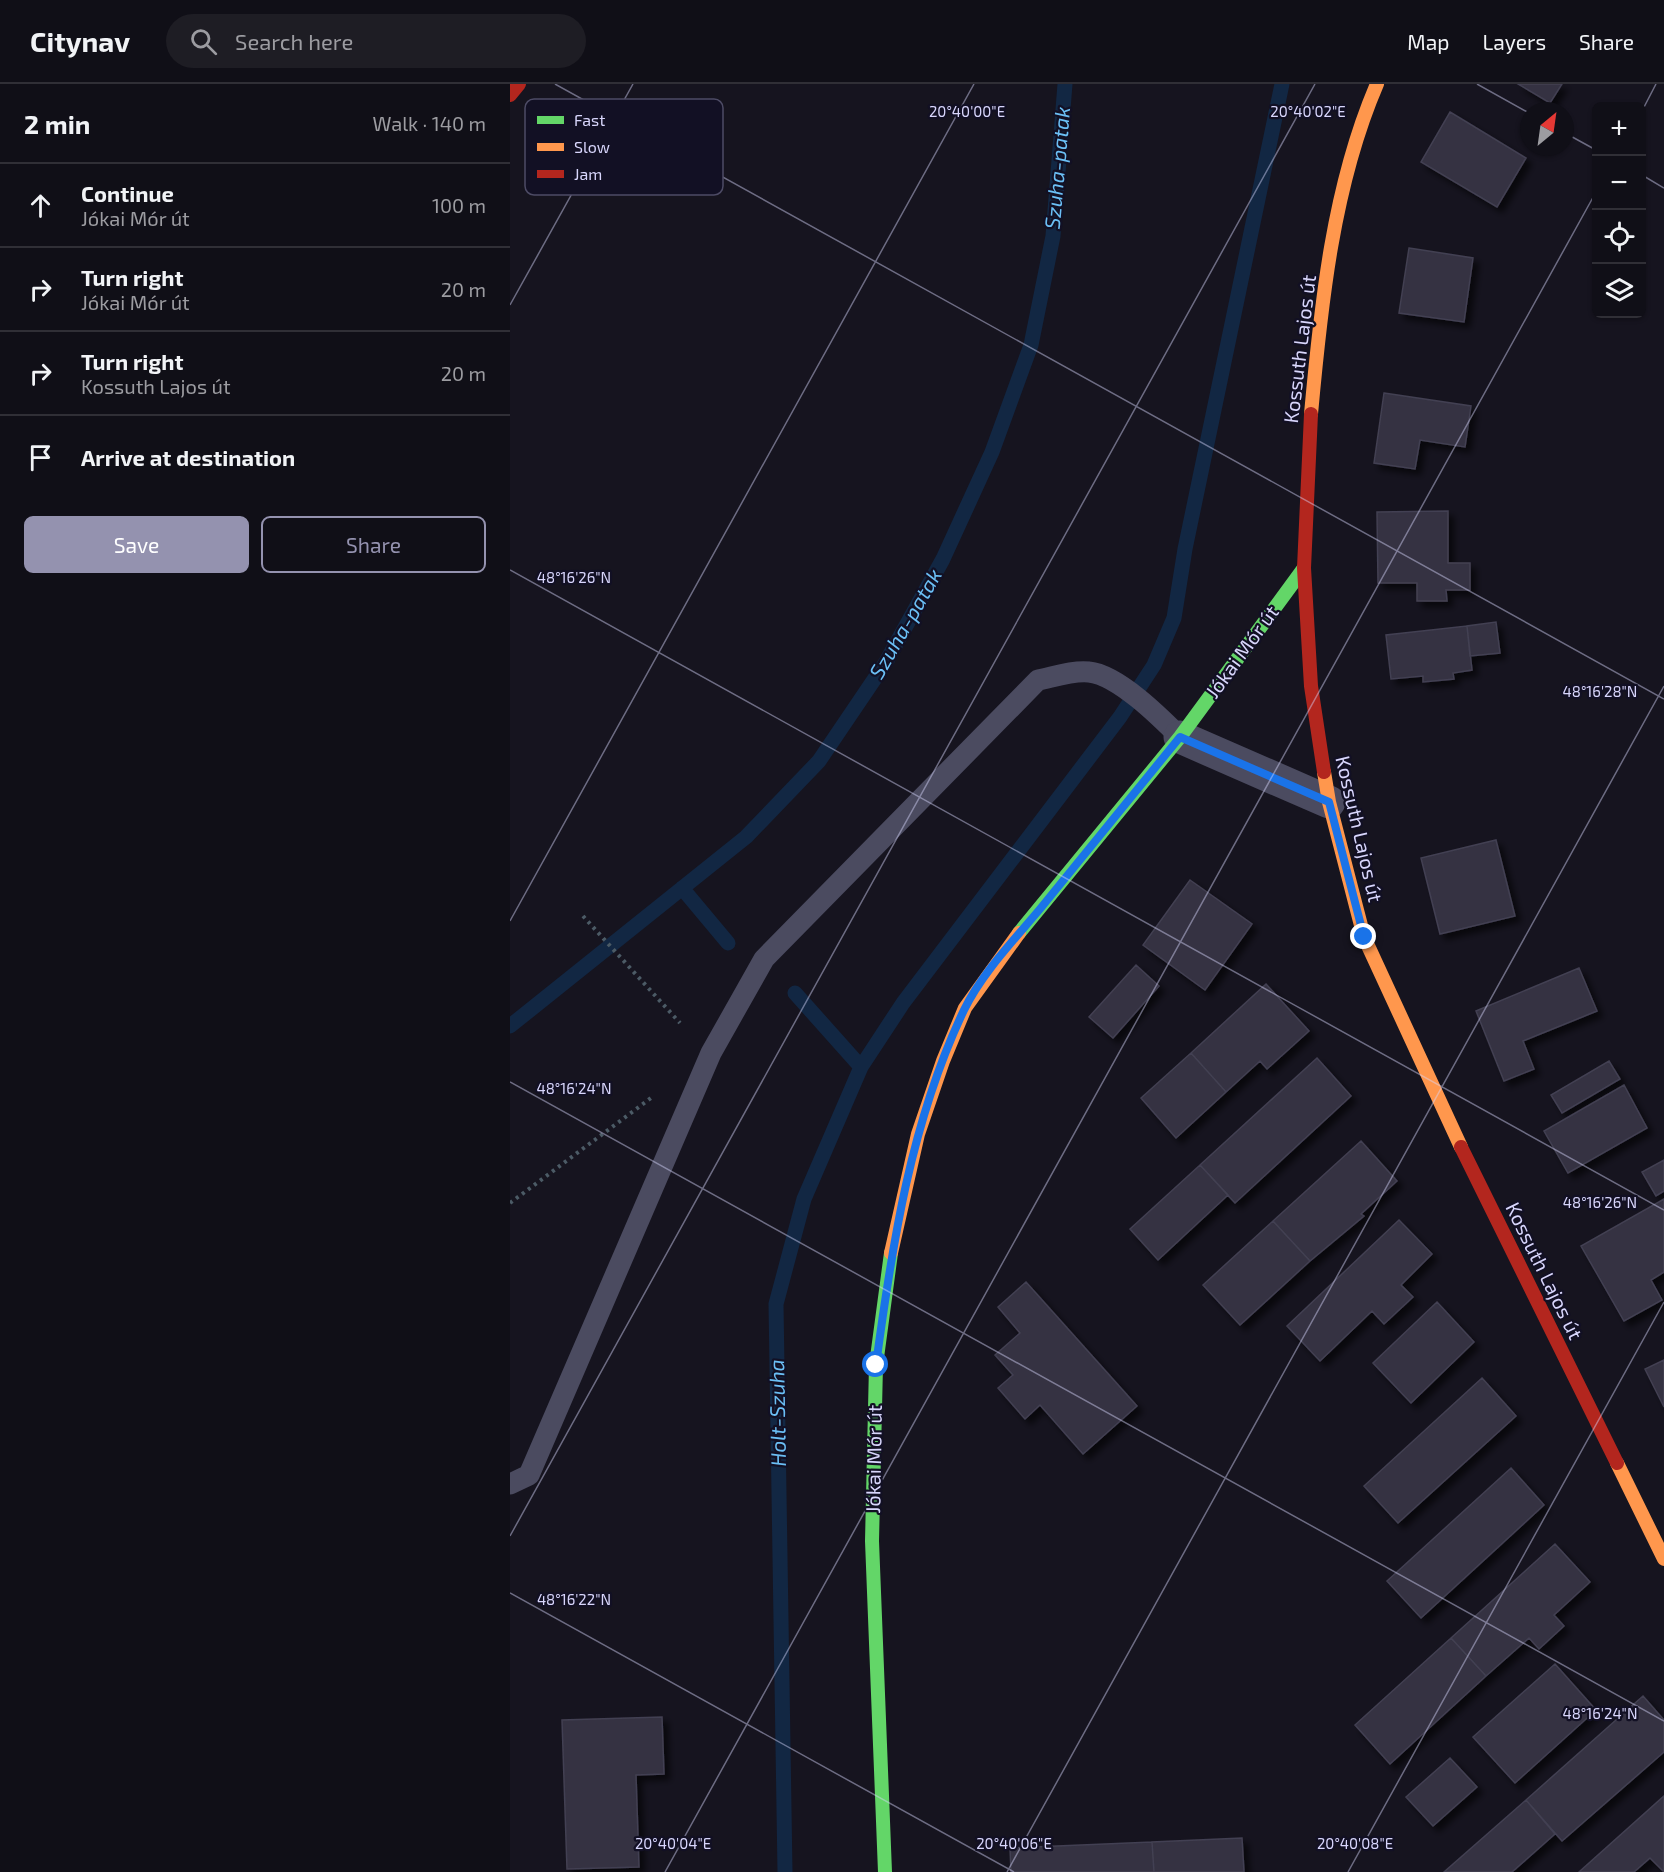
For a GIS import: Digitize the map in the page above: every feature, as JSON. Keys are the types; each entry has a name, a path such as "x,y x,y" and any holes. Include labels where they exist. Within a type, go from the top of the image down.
{"main road":[{"path":"510,95 519,84"},
{"name":"Kossuth Lajos út","path":"1377,84 1364,114 1341,199 1318,335 1308,451 1304,568 1311,686 1329,802 1364,937 1431,1088 1664,1558"},
{"name":"Jókai Mór út","path":"885,1872 872,1541 876,1365 892,1248 918,1134 943,1061 965,1008 998,960 1180,737 1304,568"}],"street":[{"path":"1180,737 1329,802"}],"lane":[{"path":"510,1484 530,1475 711,1053 764,959 1038,680 1089,672 1119,685 1144,703 1180,737"}],"path":[{"path":"583,916 680,1023"},
{"path":"510,1203 655,1095"}],"building":[{"path":"1518,84 1562,84 1551,102"},
{"path":"1450,112 1526,158 1497,207 1421,162"},
{"path":"1409,248 1473,258 1464,322 1399,313"},
{"path":"1384,393 1471,406 1465,447 1420,440 1415,469 1374,463"},
{"path":"1448,511 1448,563 1470,563 1470,590 1446,590 1447,601 1417,601 1417,583 1378,583 1377,512"},
{"path":"1496,622 1500,653 1470,656 1467,626"},
{"path":"1467,626 1472,670 1453,673 1454,679 1423,682 1423,676 1391,679 1386,635"},
{"path":"1496,840 1515,916 1440,934 1421,858"},
{"path":"1190,880 1252,924 1205,990 1143,945"},
{"path":"1136,965 1159,986 1113,1038 1089,1017"},
{"path":"1579,968 1597,1011 1523,1041 1534,1069 1504,1081 1476,1011"},
{"path":"1266,984 1309,1031 1267,1069 1260,1061 1226,1092 1191,1053"},
{"path":"1191,1053 1226,1092 1176,1138 1141,1098"},
{"path":"1317,1058 1351,1096 1235,1203 1200,1165"},
{"path":"1609,1061 1620,1079 1562,1113 1551,1095"},
{"path":"1624,1085 1647,1128 1568,1173 1544,1131"},
{"path":"1361,1141 1397,1181 1361,1214 1364,1216 1310,1261 1273,1221"},
{"path":"1664,1160 1664,1191 1656,1196 1642,1172"},
{"path":"1200,1165 1228,1195 1158,1260 1130,1229"},
{"path":"1664,1199 1664,1272 1651,1280 1662,1300 1624,1321 1581,1246"},
{"path":"1399,1220 1432,1254 1401,1285 1413,1297 1384,1324 1372,1311 1320,1361 1287,1326"},
{"path":"1273,1221 1310,1261 1240,1325 1203,1285"},
{"path":"1026,1282 1137,1406 1083,1454 1040,1405 1025,1419 998,1388 1013,1375 995,1355 1020,1333 998,1307"},
{"path":"1437,1302 1474,1342 1411,1403 1373,1363"},
{"path":"1664,1360 1664,1407 1645,1369"},
{"path":"1482,1378 1516,1416 1398,1523 1364,1486"},
{"path":"1511,1468 1544,1505 1421,1618 1387,1581"},
{"path":"1555,1544 1590,1582 1554,1615 1564,1626 1539,1649 1529,1638 1486,1676 1451,1638"},
{"path":"1451,1638 1486,1676 1390,1764 1355,1725"},
{"path":"1555,1664 1596,1710 1515,1783 1473,1737"},
{"path":"1643,1696 1664,1720 1664,1752 1562,1841 1526,1800"},
{"path":"662,1717 664,1774 636,1775 639,1867 567,1869 562,1720"},
{"path":"1450,1758 1477,1787 1433,1826 1406,1797"},
{"path":"1664,1796 1664,1872 1650,1858 1634,1872 1579,1872"},
{"path":"1526,1800 1555,1834 1512,1872 1444,1872"},
{"path":"1242,1838 1244,1872 1154,1872 1152,1842"},
{"path":"1152,1842 1154,1872 1011,1872 1010,1848"}],"waterway":[{"name":"Szuha-patak","path":"510,1026 746,837 819,761 886,662 943,559 992,452 1031,345 1053,236 1065,84"},
{"path":"861,1067 903,1003 1120,717 1154,665 1174,618 1185,549 1282,84"},
{"name":"Holt-Szuha","path":"682,888 728,943"},
{"name":"Holt-Szuha","path":"785,1872 776,1304 804,1199 861,1067 795,993"}],"traffic: fast":[{"path":"1019,933 1180,737 1304,568"},
{"path":"885,1872 872,1541 876,1365 891,1253"}],"traffic: slow":[{"path":"1311,414 1319,330 1339,204 1362,123 1377,84"},
{"path":"1324,772 1329,802 1364,937 1461,1147"},
{"path":"891,1253 918,1134 943,1061 965,1008 1019,933"},
{"path":"1617,1463 1664,1559"}],"traffic: jam":[{"path":"510,95 519,84"},
{"path":"1311,414 1304,568 1311,686 1324,772"},
{"path":"1461,1147 1617,1463"}],"route":[{"path":"876,1365 892,1248 918,1134 943,1061 965,1008 998,960 1180,737 1329,802 1364,937"}]}
